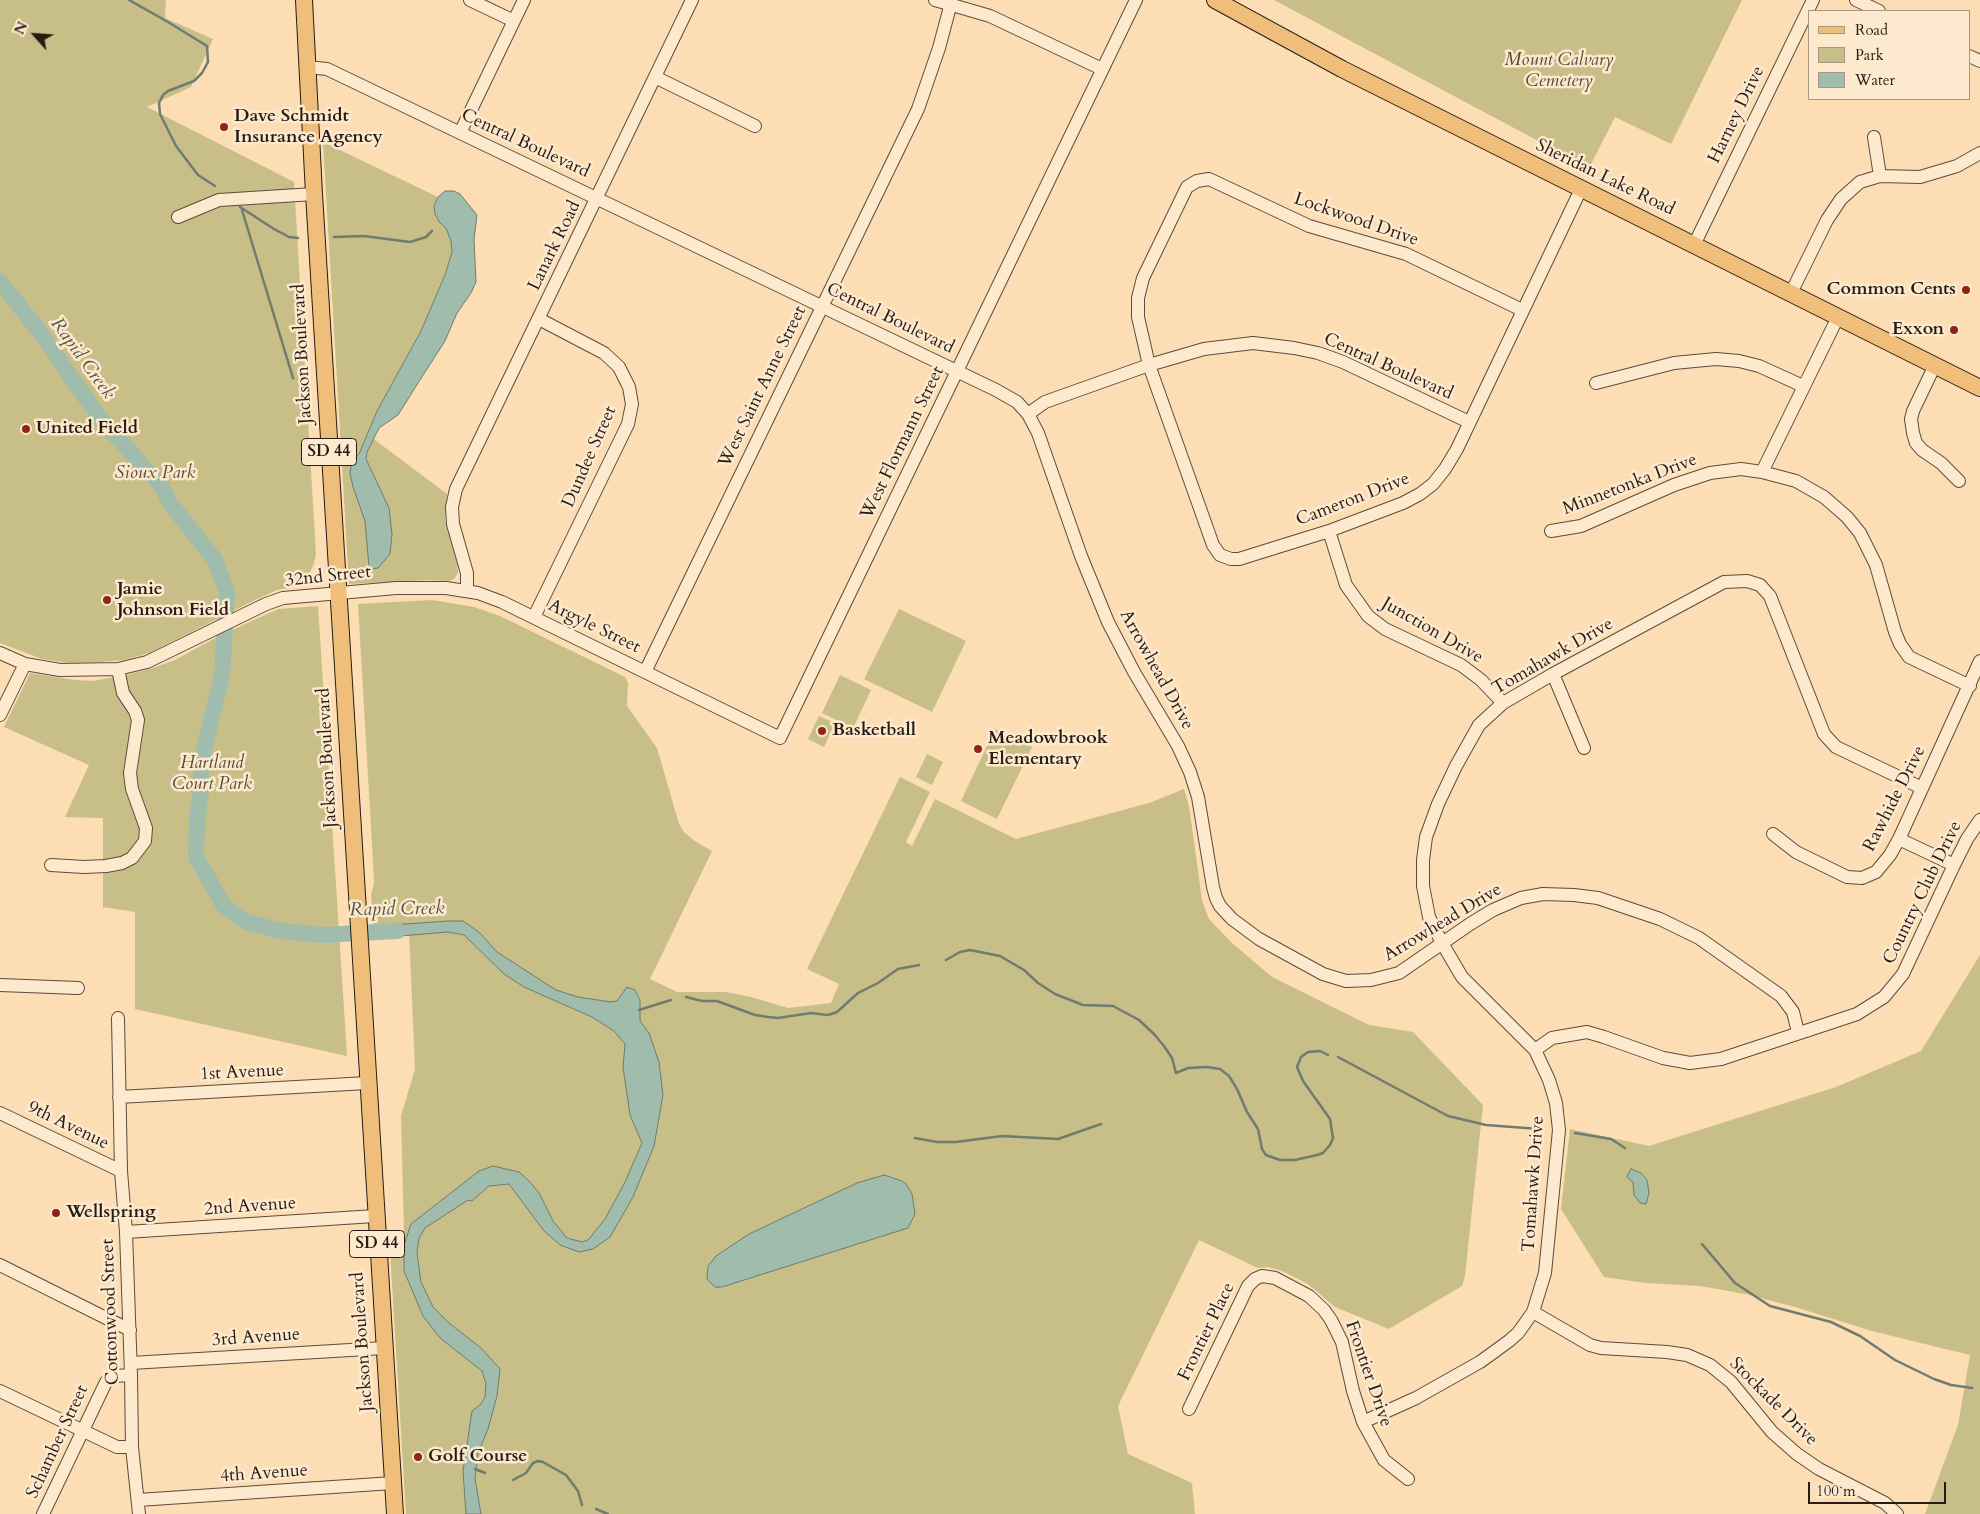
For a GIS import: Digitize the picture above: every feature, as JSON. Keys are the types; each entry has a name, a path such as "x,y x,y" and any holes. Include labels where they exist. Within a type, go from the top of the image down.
{"main road":[{"name":"Jackson Boulevard","path":"304,0 314,194 394,1514"},
{"name":"Sheridan Lake Road","path":"1215,0 1311,53 1980,388"}],"street":[{"path":"470,0 514,21"},
{"path":"460,133 524,0"},
{"name":"Lanark Road","path":"467,591 467,573 453,524 452,507 456,489 692,0"},
{"path":"935,0 990,16 1102,70"},
{"name":"West Flormann Street","path":"780,738 1136,0"},
{"path":"1856,0 1877,10"},
{"name":"West Saint Anne Street","path":"645,672 918,109 939,48 950,3"},
{"name":"Harney Drive","path":"1694,245 1808,10"},
{"name":"Central Boulevard","path":"307,67 327,68 958,371 1008,396 1017,402 1028,414 1045,402 1149,365 1204,349 1232,344 1272,344 1318,353 1343,362 1469,422"},
{"path":"655,77 755,126"},
{"path":"1874,137 1880,176"},
{"path":"1791,293 1827,220 1840,199 1860,182 1880,176 1920,177 1957,166 1980,153"},
{"name":"Lockwood Drive","path":"1149,365 1138,317 1138,298 1143,278 1188,187 1196,181 1209,180 1309,226 1406,254 1522,310"},
{"name":"Cameron Drive","path":"1149,365 1213,545 1220,556 1239,559 1329,531 1403,503 1433,484 1445,469 1581,189"},
{"path":"178,217 219,200 314,194"},
{"path":"1762,472 1838,317"},
{"name":"Dundee Street","path":"534,617 628,424 632,404 629,387 619,367 604,353 539,320"},
{"path":"1596,382 1674,363 1716,359 1739,360 1759,366 1803,386"},
{"path":"1935,365 1913,410 1911,425 1919,447 1959,481"},
{"name":"Arrowhead Drive","path":"1028,414 1044,446 1081,556 1108,622 1190,772 1198,797 1213,887 1220,906 1241,927 1272,947 1323,974 1346,980 1371,980 1399,973 1493,910 1521,898 1543,894 1598,898 1660,920 1699,938 1781,996 1793,1012 1798,1032"},
{"name":"Minnetonka Drive","path":"1551,531 1581,526 1674,485 1710,473 1741,470 1762,472 1796,481 1824,497 1847,517 1860,533 1876,565 1900,644 1909,656 1970,686"},
{"name":"Junction Drive","path":"1329,531 1346,585 1368,616 1386,629 1461,665 1481,680 1503,703"},
{"name":"Tomahawk Drive","path":"1363,1422 1416,1398 1480,1362 1518,1333 1533,1312 1545,1273 1558,1130 1556,1103 1549,1080 1536,1050 1462,977 1429,917 1423,886 1423,860 1426,837 1438,804 1456,766 1479,725 1503,703 1724,582 1747,581 1760,585 1770,596 1824,734 1836,747 1922,788"},
{"name":"32nd Street","path":"0,653 25,664 60,670 118,669 147,662 253,610 283,598 338,592 419,587 467,591"},
{"name":"Argyle Street","path":"467,591 489,597 534,617 780,738"},
{"name":"Rawhide Drive","path":"1773,834 1796,852 1847,877 1862,878 1876,872 1890,855 1898,839 1980,661"},
{"path":"0,714 25,664"},
{"path":"52,865 99,866 122,863 132,858 145,841 146,828 132,789 130,773 130,761 138,720 135,711 123,693 118,669"},
{"path":"1553,674 1584,748"},
{"name":"Country Club Drive","path":"1536,1050 1552,1038 1587,1032 1604,1036 1663,1058 1690,1063 1721,1059 1857,1014 1889,992 1904,974 1954,865 1967,839 1980,820"},
{"path":"1898,839 1954,865"},
{"path":"0,985 78,988"},
{"name":"Cottonwood Street","path":"118,1018 118,1097 130,1330 132,1447 139,1514"},
{"name":"1st Avenue","path":"118,1097 367,1083"},
{"name":"9th Avenue","path":"0,1113 121,1171"},
{"name":"2nd Avenue","path":"126,1232 375,1216"},
{"path":"0,1265 130,1330"},
{"name":"Frontier Place","path":"1189,1409 1246,1289 1255,1279 1262,1276"},
{"name":"Frontier Drive","path":"1262,1276 1275,1278 1298,1290 1316,1302 1327,1315 1342,1342 1353,1391 1363,1422 1384,1460 1408,1479"},
{"name":"Stockade Drive","path":"1533,1312 1590,1345 1601,1348 1687,1355 1710,1365 1731,1382 1772,1432 1797,1454 1818,1469 1884,1503 1897,1514"},
{"name":"3rd Avenue","path":"131,1369 384,1348"},
{"name":"Schamber Street","path":"43,1514 106,1382 114,1376 131,1369"},
{"path":"0,1391 117,1446 132,1447"},
{"name":"4th Avenue","path":"138,1500 393,1483"}],"green space":[{"name":"Sioux Park","path":"0,0 166,0 165,18 213,39 191,87 147,107 294,182 316,555 313,566 309,574 293,587 277,590 149,653 124,660 69,663 42,659 0,643"},
{"name":"Mount Calvary Cemetery","path":"1274,0 1742,0 1671,144 1615,117 1589,168"},
{"path":"323,142 438,197 434,206 435,214 440,223 446,228 451,241 452,252 445,275 421,331 377,411 367,434 447,494 445,520 457,562 458,573 454,579 449,581 428,580 349,584"},
{"path":"432,600 474,607 500,616 625,677 628,683 627,706 657,748 679,824 684,832 696,842 712,851 650,979 677,992 726,992 788,1008 831,1003 839,984 807,969 900,777 930,792 906,842 912,846 935,799 1016,839 1149,803 1184,789 1189,806 1202,900 1209,919 1231,942 1272,977 1369,1025 1413,1032 1483,1105 1465,1276 1462,1286 1389,1329 1335,1307 1308,1284 1282,1271 1268,1267 1258,1268 1199,1240 1118,1406 1128,1454 1192,1483 1195,1514 406,1514 389,1235 404,1233 401,1116 415,1069 409,930 374,931 371,895 374,883 373,862 358,604"},
{"name":"Hartland Court Park","path":"318,606 347,1056 135,1009 135,912 103,907 103,818 65,817 89,765 4,727 30,673 93,681 126,675 175,660 219,636 278,609"},
{"path":"899,609 966,641 932,712 864,679"},
{"path":"840,675 871,690 853,728 822,713"},
{"name":"Basketball","path":"819,716 835,723 824,747 808,739"},
{"path":"995,729 1032,747 997,819 961,801"},
{"name":"Basketball","path":"927,754 943,762 932,785 916,777"},
{"path":"1980,955 1980,1514 1925,1514 1958,1425 1970,1355 1872,1331 1795,1307 1745,1294 1700,1286 1645,1283 1604,1277 1561,1209 1570,1129 1649,1146 1836,1087 1921,1051"}],"water":[{"path":"445,191 454,191 460,194 477,215 474,239 476,282 457,313 445,341 398,415 379,428 367,452 366,459 389,508 392,534 390,554 378,568 373,569 369,567 365,521 350,473 352,461 359,454 377,411 421,331 445,275 452,252 451,241 446,228 440,223 435,214 434,206 438,197"},
{"path":"463,921 480,933 497,952 556,990 578,997 611,1002 617,1001 627,987 635,990 640,1000 640,1021 649,1033 659,1062 663,1095 654,1146 633,1197 610,1237 593,1249 579,1252 560,1245 544,1231 509,1184 489,1186 472,1201 468,1200 425,1228 419,1238 417,1253 421,1282 433,1307 449,1323 481,1348 500,1369 497,1396 488,1429 478,1453 475,1479 481,1514 466,1514 463,1471 472,1411 481,1404 485,1397 486,1384 482,1371 440,1338 423,1316 404,1271 404,1245 411,1224 479,1171 493,1166 519,1172 530,1182 539,1193 553,1221 567,1238 582,1242 588,1240 605,1219 625,1182 642,1143 630,1115 623,1067 625,1044 614,1031 592,1017 524,987 504,974 464,935 448,932 377,938 377,926"},
{"path":"1631,1169 1641,1173 1647,1180 1649,1193 1646,1204 1640,1203 1634,1195 1633,1182 1627,1176"},
{"path":"884,1175 902,1181 912,1194 915,1214 908,1228 722,1287 715,1287 707,1279 708,1266 716,1256 749,1234 857,1183"}],"waterway":[{"path":"129,0 207,46 208,62 202,73 194,81 168,91 163,95 159,103 160,114 176,146 198,175 215,186"},
{"path":"240,207 274,229 289,237 298,238"},
{"path":"242,210 293,378"},
{"path":"334,237 364,236 410,242 426,237 432,231"},
{"name":"Rapid Creek","path":"0,281 42,335 99,417 162,487 170,503 215,560 227,592 222,675 201,762 201,792 197,819 196,857 224,906 246,922 281,931 322,935 398,931"},
{"path":"946,960 960,952 970,950 1000,956 1024,970 1038,983 1055,994 1083,1005 1113,1006 1139,1020 1164,1046 1172,1058 1176,1073 1188,1068 1207,1067 1220,1069 1229,1076 1258,1129 1262,1149 1266,1155 1280,1160 1295,1160 1317,1155 1323,1153 1330,1145 1333,1138 1330,1119 1303,1081 1297,1067 1301,1057 1308,1052 1320,1051 1328,1055"},
{"path":"686,997 702,1001 717,1001 755,1015 768,1017 778,1018 811,1013 828,1015 837,1012 858,993 878,983 898,969 919,965"},
{"path":"639,1010 671,1000"},
{"path":"1338,1057 1448,1116 1486,1125 1539,1129"},
{"path":"915,1138 937,1142 956,1142 1002,1136 1058,1139 1101,1124"},
{"path":"1575,1133 1611,1139 1625,1148"},
{"path":"1702,1244 1735,1283 1770,1306 1831,1322 1860,1336 1895,1360 1934,1379 1951,1385 1972,1388"},
{"path":"513,1480 526,1473 533,1463 543,1462 566,1475 578,1491 582,1505"},
{"path":"475,1469 485,1473"},
{"path":"596,1509 608,1514"}],"place":[{"name":"Dave Schmidt Insurance Agency","path":"224,127"},
{"name":"Common Cents","path":"1966,290"},
{"name":"Exxon","path":"1954,330"},
{"name":"United Field","path":"26,429"},
{"name":"Jamie Johnson Field","path":"107,600"},
{"name":"Basketball","path":"822,731"},
{"name":"Meadowbrook Elementary","path":"978,749"},
{"name":"Wellspring","path":"56,1213"},
{"name":"Golf Course","path":"418,1457"}]}
